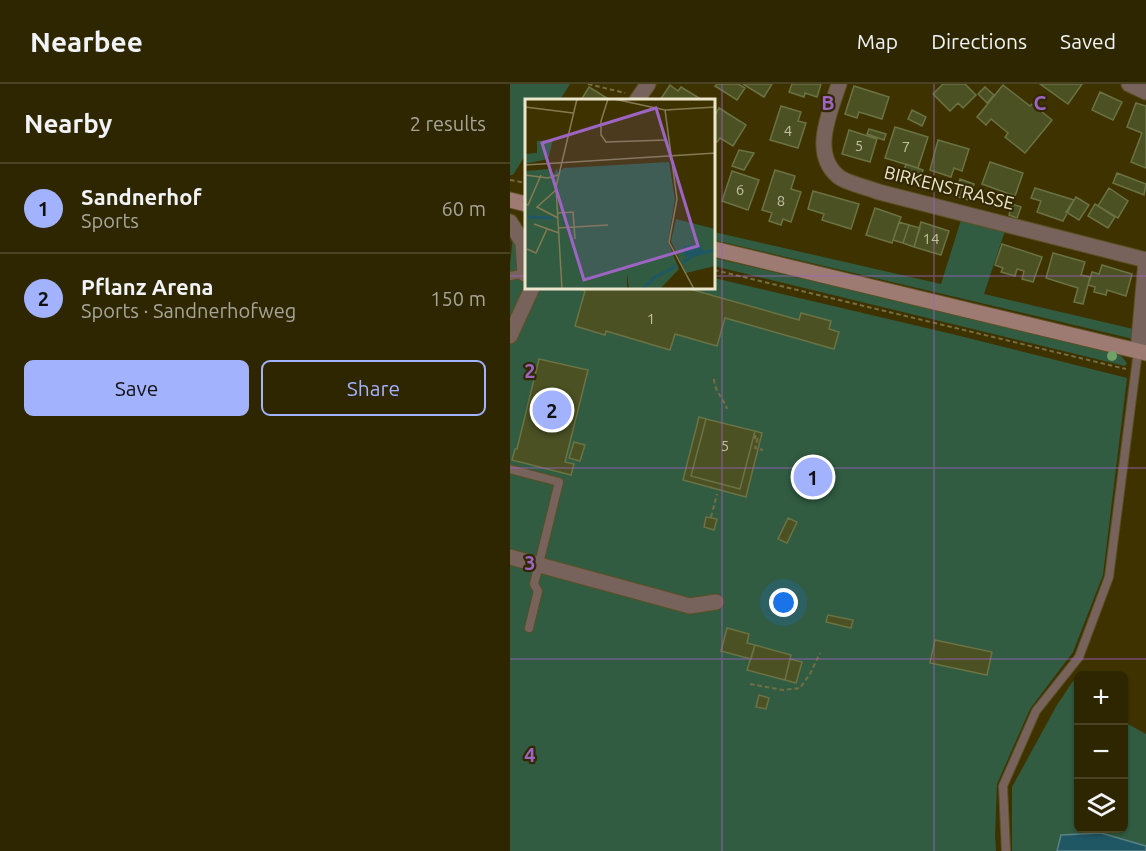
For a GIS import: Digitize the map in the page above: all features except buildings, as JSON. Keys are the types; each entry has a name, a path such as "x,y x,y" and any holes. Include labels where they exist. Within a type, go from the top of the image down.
{"main road":[{"path":"510,200 525,204"},
{"path":"716,249 1142,352"}],"street":[{"name":"BIRKENSTRASSE","path":"839,84 824,133 825,158 840,177 879,192 1146,261"},
{"path":"1129,84 1146,92"},
{"path":"510,222 522,243 520,274"},
{"path":"1142,352 1146,261"},
{"path":"510,336 531,290"},
{"path":"510,557 690,606 716,602"}],"lane":[{"path":"1006,851 1003,786 1036,711 1079,657 1109,577 1142,352"},
{"path":"510,469 559,482 534,584 538,591 529,628"}],"path":[{"path":"588,84 642,94"},
{"path":"510,180 525,183"},
{"path":"716,270 1129,370"},
{"path":"714,379 715,389 724,400 727,409"},
{"path":"755,439 755,436 758,437 755,448 763,450"},
{"path":"711,517 717,495"},
{"path":"750,684 783,690 800,688 820,653"}],"green space":[{"path":"510,84 570,84 561,99 525,99 525,156 513,175 510,175"},
{"path":"961,220 1005,231 984,294 1146,332 1146,342 716,240 716,232 941,284"},
{"path":"513,237 518,256 517,263 525,261 525,290 716,290 716,278 1127,378 1103,575 1073,652 1030,709 997,784 996,851 510,851 510,265"},
{"path":"716,258 1118,352 1127,363 1125,366 716,266"},
{"path":"1073,681 1074,833 1101,833 1061,835 1057,851 1012,851 1012,787 1057,705"},
{"path":"1128,724 1146,734 1146,846 1101,833 1128,833"}],"water":[{"path":"1101,833 1146,846 1146,851 1057,851 1061,835"}],"place":[{"name":"Pflanz Arena","path":"552,410"},
{"name":"Sandnerhof","path":"813,477"}]}
